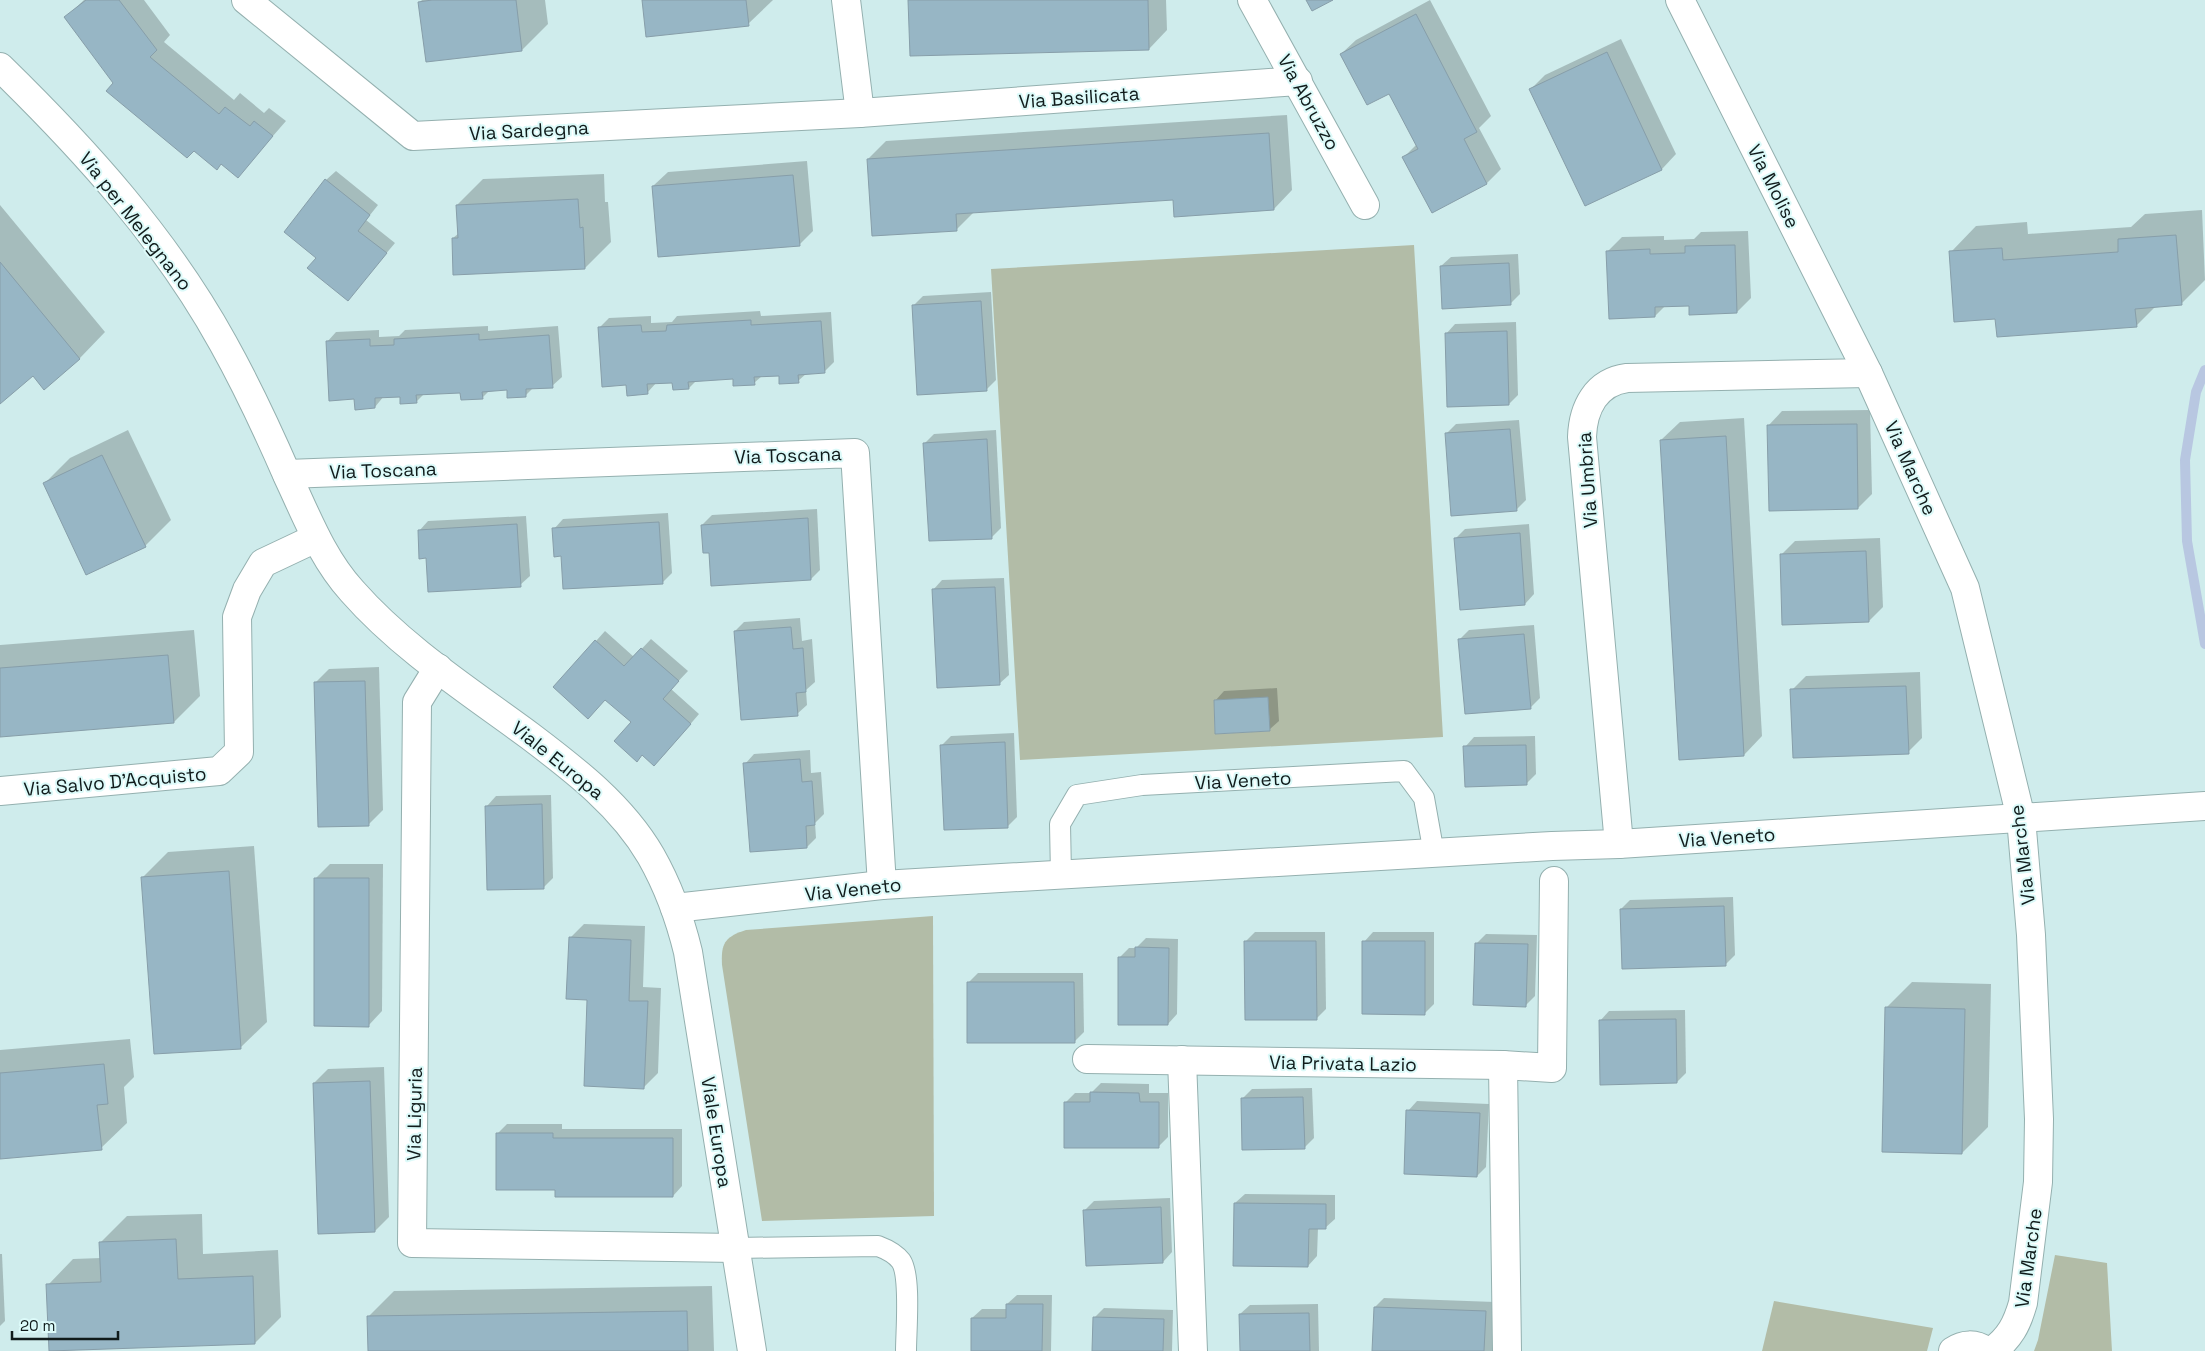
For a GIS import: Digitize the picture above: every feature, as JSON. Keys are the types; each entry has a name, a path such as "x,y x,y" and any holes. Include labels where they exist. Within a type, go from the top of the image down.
{"street":[{"name":"Via Sardegna","path":"246,0 413,136 860,113"},
{"path":"846,0 860,113"},
{"name":"Via Abruzzo","path":"1252,0 1365,205"},
{"name":"Via Molise","path":"1680,0 1868,373"},
{"name":"Via per Melegnano","path":"0,67 92,161 177,267 223,343 287,474"},
{"name":"Via Basilicata","path":"860,113 1298,81"},
{"name":"Via Marche","path":"1868,373 1965,588 2021,818 2036,1045 2039,1119 2038,1182 2023,1303 2018,1321 2012,1333 1992,1351"},
{"name":"Via Umbria","path":"1619,844 1582,437 1584,417 1591,399 1608,384 1628,378 1868,373"},
{"name":"Via Toscana","path":"287,474 856,453 882,885"},
{"name":"Viale Europa","path":"287,474 316,538 333,568 354,594 385,625 438,668 574,769 625,821 647,849 675,908 691,967 752,1351"},
{"name":"Via Salvo D'Acquisto","path":"0,791 220,771 239,752 237,617 247,590 263,563 316,538"},
{"name":"Via Liguria","path":"438,668 418,702 412,1243 736,1248"},
{"name":"Via Veneto","path":"675,908 882,885 1619,844 2205,806"},
{"name":"Via Privata Lazio","path":"1087,1059 1503,1065 1552,1068 1554,881"},
{"path":"1182,1060 1193,1351"},
{"path":"1503,1065 1507,1351"},
{"path":"1952,1351 1963,1346 1973,1345 1986,1351"}],"lane":[{"name":"Via Veneto","path":"1061,875 1060,824 1077,795 1142,785 1404,771 1424,798 1434,854"},
{"path":"736,1248 878,1246 889,1251 900,1260 906,1272 906,1351"}],"green space":[{"path":"1414,245 1443,737 1020,760 991,269","holes":["1268,698 1270,731 1215,734 1214,700"]},
{"path":"933,916 934,1216 762,1221 722,965 722,952 725,942 733,935 746,930"},
{"path":"2055,1255 2107,1263 2112,1351 2034,1351 2038,1340"},
{"path":"1774,1301 1933,1328 1927,1351 1762,1351"}],"building":[{"path":"86,0 119,0 157,50 150,57 219,114 225,107 250,126 254,121 273,136 238,178 221,164 217,170 194,151 187,158 106,91 113,83 64,17"},
{"path":"432,0 516,0 522,51 426,62 418,2"},
{"path":"642,0 746,0 749,26 646,37"},
{"path":"908,0 1148,0 1149,50 910,56"},
{"path":"1306,0 1333,0 1312,11"},
{"path":"1416,14 1477,132 1464,139 1487,184 1432,213 1402,157 1418,149 1389,94 1367,105 1340,54"},
{"path":"1607,52 1662,170 1585,206 1529,89"},
{"path":"1269,133 1274,210 1174,217 1173,200 956,214 957,231 872,236 867,159"},
{"path":"793,175 800,246 658,257 652,186"},
{"path":"325,179 370,215 358,231 387,253 348,301 307,268 316,258 284,232"},
{"path":"578,199 580,228 583,227 585,269 453,275 452,238 458,238 456,205"},
{"path":"2176,235 2182,305 2135,309 2137,327 1997,337 1995,319 1954,322 1949,251 2002,248 2003,260 2118,252 2118,239"},
{"path":"1735,245 1737,313 1689,315 1689,306 1655,307 1655,317 1609,319 1606,251 1650,249 1650,254 1685,253 1685,246"},
{"path":"0,262 80,359 44,390 33,376 0,404"},
{"path":"1509,263 1511,305 1442,309 1440,266"},
{"path":"981,301 987,391 917,395 912,305"},
{"path":"751,320 751,325 821,321 825,373 798,375 799,383 779,384 779,376 754,377 755,385 733,386 733,379 688,382 689,389 673,390 672,383 647,384 648,394 627,396 626,385 602,387 598,327 641,325 642,332 666,331 667,325"},
{"path":"1507,331 1509,405 1447,407 1445,333"},
{"path":"479,334 479,340 549,335 553,388 526,389 526,397 507,398 507,390 482,392 483,399 461,400 460,393 416,395 417,403 400,404 400,397 375,398 375,408 355,410 354,399 329,401 326,341 370,339 370,346 394,345 394,339"},
{"path":"1857,424 1858,509 1769,511 1767,425"},
{"path":"1510,429 1517,511 1451,516 1445,433"},
{"path":"1726,436 1744,756 1679,760 1660,440"},
{"path":"987,439 992,539 929,541 923,443"},
{"path":"102,455 146,547 86,575 43,483"},
{"path":"808,518 811,580 711,586 709,553 703,553 701,525"},
{"path":"659,522 663,584 563,589 561,556 554,557 552,528"},
{"path":"517,524 521,587 428,592 426,558 419,559 418,530"},
{"path":"1520,533 1525,605 1460,610 1454,538"},
{"path":"1866,551 1869,622 1782,625 1780,554"},
{"path":"995,587 1000,685 937,688 932,589"},
{"path":"791,627 793,649 803,648 806,692 796,693 798,716 741,720 734,631"},
{"path":"1524,634 1531,709 1465,714 1458,639"},
{"path":"595,640 624,666 641,648 679,681 663,699 691,724 654,766 642,755 637,762 614,741 631,722 605,700 588,719 553,687"},
{"path":"168,655 174,723 0,737 0,668"},
{"path":"365,681 369,826 318,827 314,682"},
{"path":"1906,686 1909,754 1793,758 1790,689"},
{"path":"1268,697 1270,731 1215,734 1214,700"},
{"path":"1005,742 1008,828 944,830 940,745"},
{"path":"1526,745 1527,785 1465,787 1463,746"},
{"path":"800,759 802,782 812,781 815,825 806,826 807,848 750,852 743,763"},
{"path":"542,804 544,889 487,890 485,806"},
{"path":"229,871 241,1049 154,1054 141,877"},
{"path":"314,878 369,878 369,1027 314,1026"},
{"path":"1724,906 1726,966 1622,969 1620,909"},
{"path":"569,937 631,940 629,1001 648,1001 644,1089 584,1086 587,1000 566,999"},
{"path":"1244,941 1316,941 1317,1020 1245,1020"},
{"path":"1362,941 1425,941 1425,1015 1362,1014"},
{"path":"1475,943 1528,944 1526,1007 1473,1005"},
{"path":"1135,947 1169,948 1168,1025 1118,1025 1118,957 1135,957"},
{"path":"967,982 1074,982 1075,1043 967,1043"},
{"path":"1885,1007 1965,1009 1962,1154 1882,1152"},
{"path":"1676,1019 1677,1083 1600,1085 1599,1020"},
{"path":"104,1064 108,1104 97,1105 102,1150 0,1159 0,1073"},
{"path":"370,1081 375,1232 318,1234 313,1083"},
{"path":"1090,1092 1139,1093 1140,1102 1159,1102 1159,1148 1064,1148 1064,1102 1090,1102"},
{"path":"1303,1097 1305,1149 1242,1150 1241,1098"},
{"path":"1406,1110 1480,1113 1477,1177 1404,1174"},
{"path":"496,1133 553,1133 553,1138 673,1138 673,1197 555,1197 555,1190 496,1190"},
{"path":"1234,1203 1326,1204 1326,1229 1309,1229 1308,1267 1233,1266"},
{"path":"1161,1207 1163,1263 1086,1266 1083,1210"},
{"path":"176,1239 178,1279 253,1276 255,1344 49,1351 46,1284 101,1282 99,1242"},
{"path":"1006,1304 1043,1304 1042,1351 971,1351 971,1318 1006,1318"},
{"path":"1374,1307 1486,1311 1484,1351 1372,1351"},
{"path":"687,1311 688,1351 368,1351 367,1316"},
{"path":"1309,1313 1310,1351 1240,1351 1239,1314"},
{"path":"1093,1317 1164,1319 1163,1351 1092,1351"}],"waterway":[{"path":"2205,370 2196,392 2185,460 2187,541 2205,644"}]}
